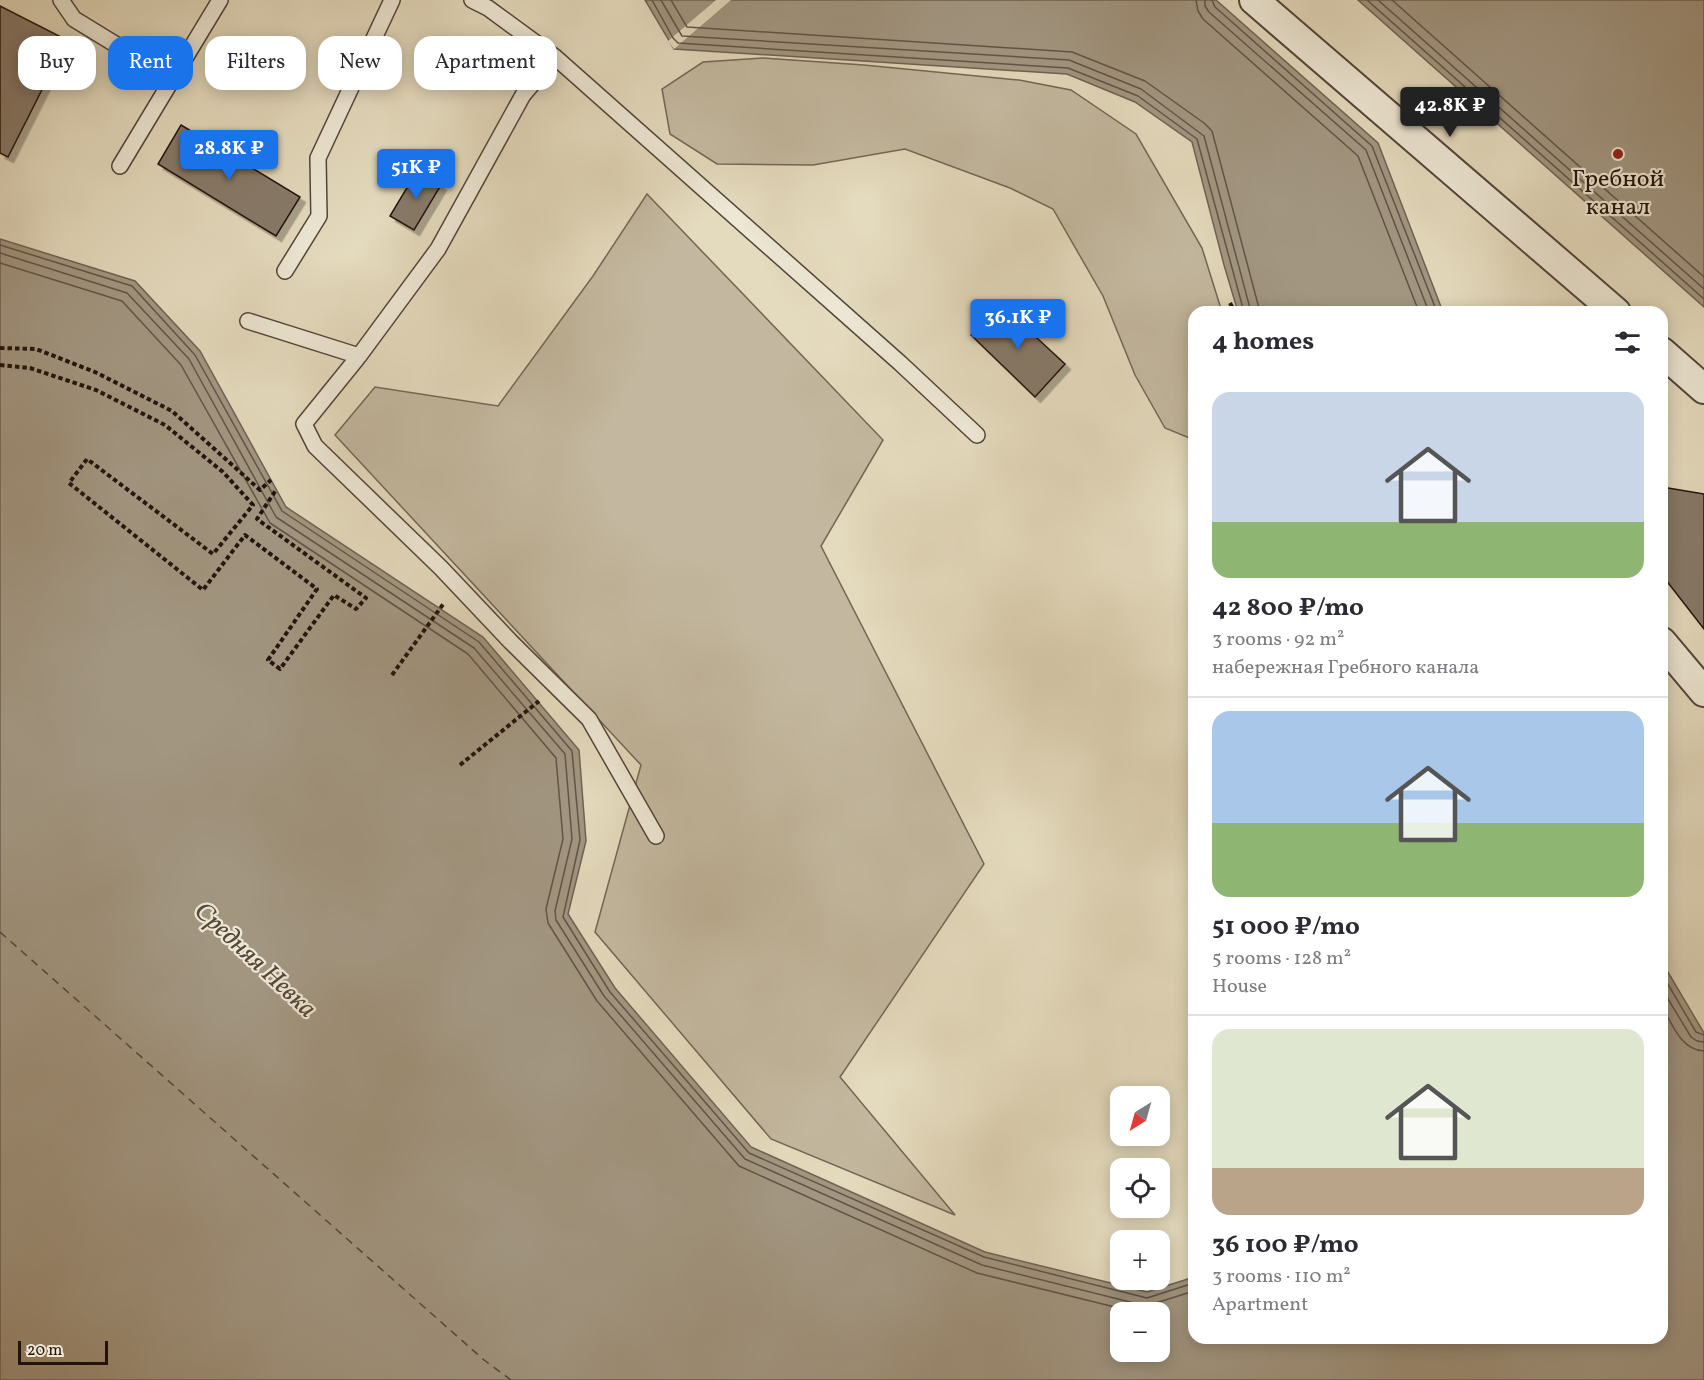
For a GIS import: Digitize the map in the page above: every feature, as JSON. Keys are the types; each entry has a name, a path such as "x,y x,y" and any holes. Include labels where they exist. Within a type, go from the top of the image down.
{"street":[{"path":"1254,0 1609,306"},
{"path":"1668,357 1704,389"},
{"path":"1668,649 1704,692"}],"lane":[{"path":"61,0 74,19 108,40"},
{"path":"193,44 220,0"},
{"path":"285,271 319,216 318,158 392,0"},
{"path":"472,0 526,36"},
{"path":"557,59 900,363 977,435"},
{"path":"120,166 165,90"},
{"path":"527,90 438,249 359,356 304,424 315,446 441,568 511,642 589,719 656,836"},
{"path":"248,321 359,356"}],"path":[{"path":"0,348 36,350 95,372 172,411 260,490 271,480"},
{"path":"0,365 30,368 96,390 165,425 223,472 253,505 213,554 87,459 69,483 203,590 245,535 317,589 268,660 280,669 334,595 356,609 366,598 257,519 276,490"},
{"path":"392,675 446,601"},
{"path":"460,765 546,695"}],"shaded area":[{"path":"763,58 1019,80 1071,90 1136,134 1202,248 1220,306 1188,306 1188,438 1165,428 1135,375 1103,296 1053,209 1010,188 905,149 813,165 717,164 670,134 662,89 703,62"},
{"path":"647,194 883,440 821,546 984,864 840,1077 955,1215 771,1139 595,932 641,765 335,435 375,387 498,406 593,276"}],"water":[{"path":"645,0 1216,0 1378,143 1441,306 1236,306 1192,142 1135,102 1067,74 674,49"},
{"name":"Гребной канал","path":"1358,0 1704,0 1704,307"},
{"name":"Средняя Невка","path":"0,239 135,281 200,351 286,507 483,637 579,750 586,841 568,914 615,988 751,1147 985,1252 1110,1283 1110,1290 1147,1292 1170,1290 1170,1285 1188,1279 1188,1344 1668,1344 1668,972 1704,1033 1704,1380 0,1380"}],"pier":[{"path":"716,0 731,0 674,49 668,41"}],"building":[{"path":"0,6 59,36 18,36 18,90 42,90 8,157 0,153"},
{"path":"181,125 300,197 276,236 158,164"},
{"path":"417,171 441,185 414,230 390,216"},
{"path":"998,302 1065,364 1035,397 971,335"},
{"path":"1668,488 1704,494 1704,629 1668,583"}],"ferry route":[{"path":"0,932 484,1360 511,1380"}],"place":[{"name":"Гребной канал","path":"1618,154"}]}
